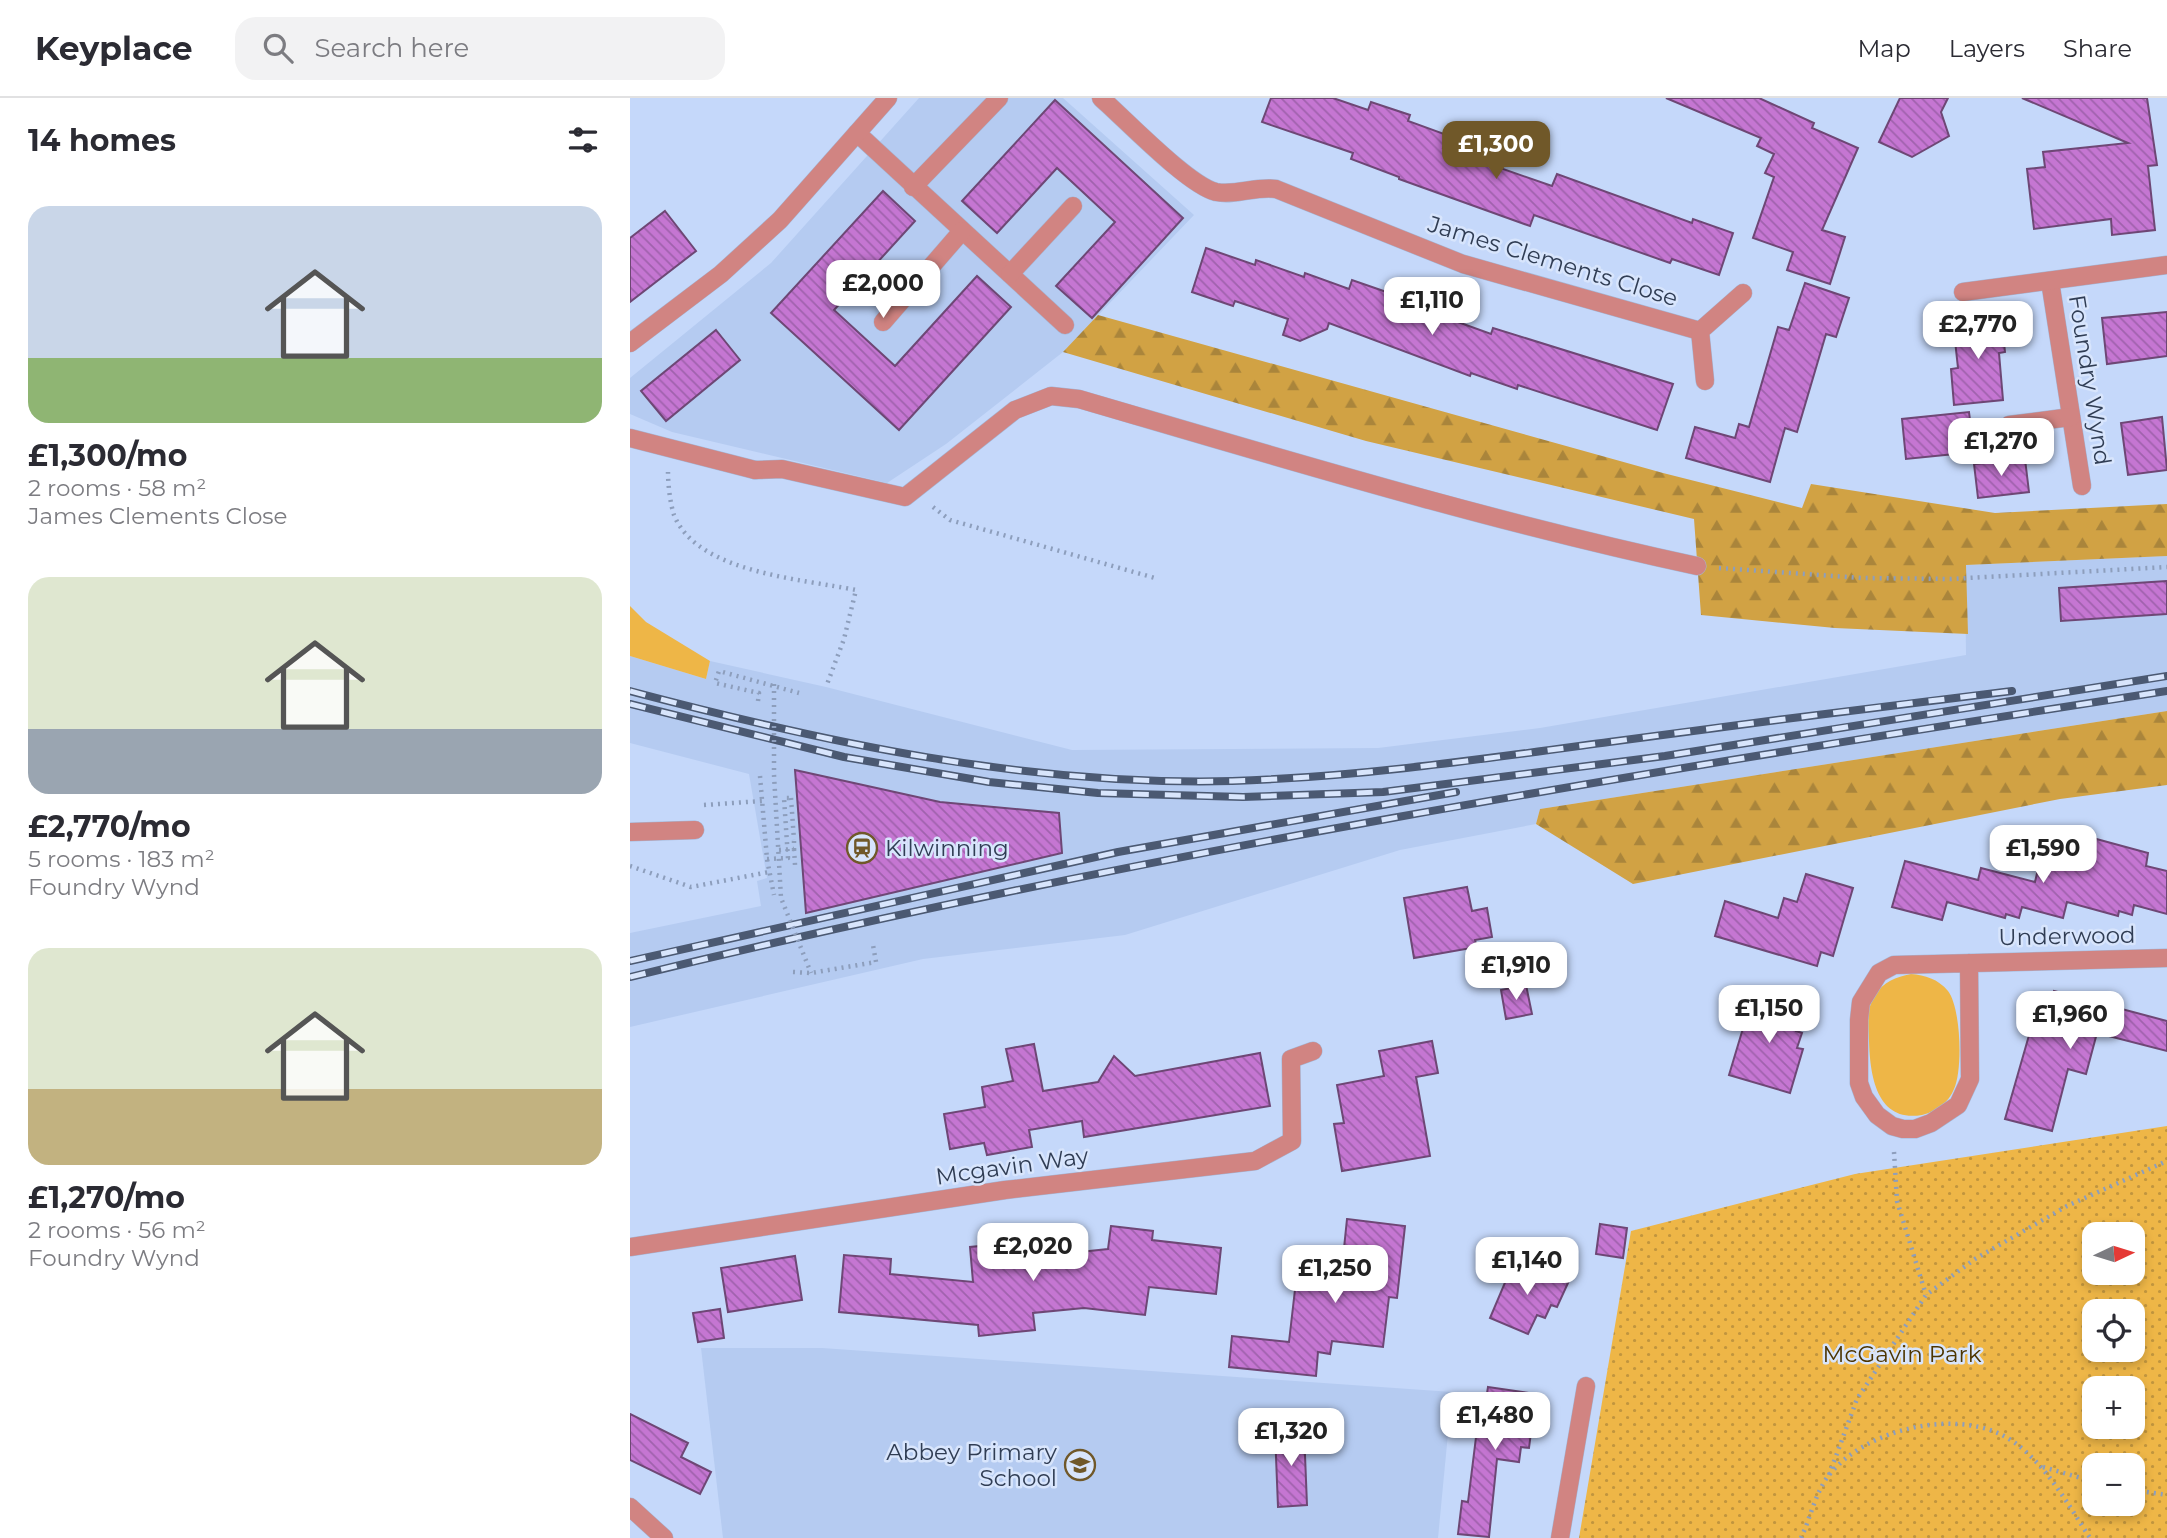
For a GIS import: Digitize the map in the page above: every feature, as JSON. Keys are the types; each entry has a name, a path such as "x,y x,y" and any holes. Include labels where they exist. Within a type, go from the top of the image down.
{"street":[{"path":"630,343 722,274 780,220 888,98"},
{"path":"913,187 999,98"},
{"name":"James Clements Close","path":"1101,98 1208,189 1219,193 1276,189 1463,264 1700,331"},
{"path":"857,133 1065,325"},
{"path":"1010,274 1073,206"},
{"path":"883,322 962,231"},
{"name":"Foundry Wynd","path":"1963,292 2167,265"},
{"name":"Foundry Wynd","path":"2050,281 2081,486"},
{"path":"1705,381 1700,331 1743,293"},
{"path":"630,438 755,470 782,469 905,497 1016,410 1051,396 1079,399 1514,524 1697,566"},
{"path":"2009,425 2071,417"},
{"path":"630,832 695,830"},
{"name":"Underwood","path":"1969,963 1970,1079 1966,1093 1958,1105 1931,1123 1915,1129 1892,1126 1877,1115 1864,1097 1859,1083 1861,1002 1879,973 1894,965 1969,963 2167,958"},
{"name":"Mcgavin Way","path":"630,1247 1005,1190 1255,1161 1292,1141 1291,1059 1313,1051"},
{"path":"1560,1538 1586,1386"},
{"path":"630,1507 664,1538"}],"path":[{"path":"672,448 667,474 674,515 687,534 707,553 730,564 856,590 844,639 827,687"},
{"path":"916,488 950,520 1155,578"},
{"path":"1697,566 1862,578 1950,579 2167,567"},
{"path":"758,701 760,693 715,683 719,671 799,693"},
{"path":"774,684 781,898 811,973"},
{"path":"760,776 767,859 774,895"},
{"path":"792,858 794,840 791,798 784,798 792,858 795,865"},
{"path":"704,805 762,801"},
{"path":"779,850 794,849"},
{"path":"767,859 792,858"},
{"path":"630,866 691,887 769,872"},
{"path":"793,972 811,973 876,962 873,945"},
{"path":"1892,1126 1897,1201 1926,1295"},
{"path":"1801,1538 1829,1475 1857,1399 1926,1295 1975,1259 2067,1206 2167,1161"},
{"path":"1829,1475 1862,1446 1898,1429 1956,1424 2000,1434 2042,1467 2090,1538"},
{"path":"2042,1467 2082,1478"},
{"path":"2145,1492 2167,1495"}],"shaded area":[{"path":"919,98 1063,98 1194,215 1063,352 946,444 887,483 672,432 630,414 630,378 771,263"},
{"path":"2167,556 2167,711 1540,809 1536,824 1400,850 1125,935 923,959 630,1027 630,933 761,906 757,881 767,878 749,774 630,743 630,656 706,679 710,661 826,687 1072,750 1378,748 1540,728 1966,655 1965,565"},
{"name":"Abbey Primary School","path":"701,1348 822,1348 1452,1392 1438,1538 723,1538"}],"green space":[{"path":"1098,315 1663,473 1802,508 1811,484 1995,513 2167,504 2167,556 1966,565 1968,634 1835,628 1701,615 1694,519 1366,441 1063,352"},
{"path":"630,606 646,622 710,661 706,679 630,656"},
{"path":"2167,711 2167,785 2060,799 1633,884 1536,824 1540,809"},
{"path":"1911,974 1931,978 1948,991 1958,1024 1959,1068 1954,1089 1941,1106 1922,1115 1907,1115 1894,1111 1885,1104 1871,1068 1868,1017 1872,1000 1886,983"},
{"name":"McGavin Park","path":"2167,1126 2167,1538 1579,1538 1631,1231 1855,1174"}],"building":[{"path":"1271,98 1333,98 1368,110 1371,102 1410,115 1408,121 1447,135 1443,148 1552,186 1557,174 1692,223 1693,219 1733,233 1719,275 1672,259 1670,263 1534,215 1530,226 1399,179 1351,159 1353,153 1262,122"},
{"path":"1666,98 1759,98 1814,123 1812,128 1858,148 1822,230 1845,237 1830,284 1787,270 1793,252 1753,238 1774,177 1765,173 1774,154 1757,146 1761,138"},
{"path":"1900,98 1948,98 1941,112 1949,136 1912,157 1879,142"},
{"path":"2022,98 2147,98 2157,165 2148,166 2155,230 2112,235 2111,219 2034,229 2027,169 2045,167 2043,152 2128,143"},
{"path":"1055,100 1183,218 1092,318 1056,286 1115,222 1057,168 997,233 962,201"},
{"path":"883,191 915,221 834,310 895,366 977,276 1011,307 899,430 771,313"},
{"path":"665,211 696,251 630,302 630,238"},
{"path":"1206,248 1255,265 1256,260 1304,277 1305,273 1349,289 1352,280 1395,295 1394,299 1491,334 1493,328 1673,384 1657,430 1518,385 1517,389 1471,373 1470,376 1329,323 1327,329 1300,341 1283,335 1288,319 1235,301 1233,306 1192,292"},
{"path":"1805,283 1849,298 1836,337 1826,334 1797,432 1785,428 1770,482 1686,458 1695,427 1735,438 1739,424 1749,427 1778,327 1789,330"},
{"path":"2167,312 2167,356 2107,364 2102,318"},
{"path":"2001,316 2005,352 1999,353 2003,400 1954,405 1951,369 1958,368 1953,322"},
{"path":"716,330 740,360 666,421 641,391"},
{"path":"1969,412 1974,452 1906,459 1902,419"},
{"path":"2162,417 2167,470 2128,475 2121,423"},
{"path":"2025,459 2029,492 1978,498 1974,464"},
{"path":"2167,581 2167,614 2061,621 2059,588"},
{"path":"795,770 940,802 1059,813 1062,853 806,913"},
{"path":"2078,834 2148,853 2146,866 2167,871 2167,914 2134,905 2132,915 2119,911 2118,916 2067,902 2063,918 2022,907 2019,918 2006,914 2005,918 1947,902 1942,920 1892,907 1905,861 1978,880 1981,868 2035,882 2042,852 2071,858"},
{"path":"1806,874 1853,888 1833,956 1821,952 1817,966 1715,936 1725,901 1778,918 1784,898 1797,902"},
{"path":"1467,887 1472,911 1487,908 1492,937 1475,940 1477,947 1414,958 1404,898"},
{"path":"1526,985 1532,1014 1506,1019 1501,990"},
{"path":"2054,991 2167,1021 2167,1051 2097,1033 2086,1074 2068,1069 2052,1131 2005,1119 2038,1004 2050,1007"},
{"path":"1753,995 1804,1007 1796,1031 1802,1033 1797,1048 1803,1049 1790,1093 1729,1075"},
{"path":"1432,1041 1438,1073 1416,1077 1430,1156 1342,1171 1334,1124 1344,1123 1337,1085 1384,1076 1379,1051"},
{"path":"1034,1044 1043,1091 1098,1082 1114,1056 1135,1076 1260,1053 1270,1106 1084,1137 1082,1121 1029,1130 1032,1147 987,1155 984,1143 950,1149 944,1114 985,1107 982,1087 1013,1081 1006,1049"},
{"path":"1347,1219 1405,1226 1397,1298 1389,1297 1383,1347 1332,1341 1330,1354 1318,1352 1316,1376 1229,1367 1232,1336 1289,1342 1296,1281 1340,1287"},
{"path":"1600,1224 1627,1228 1623,1258 1596,1254"},
{"path":"1111,1226 1153,1231 1152,1240 1221,1248 1216,1294 1149,1287 1145,1315 1084,1308 1033,1313 1035,1330 979,1336 978,1325 839,1312 844,1255 891,1259 890,1274 973,1282 970,1247 1022,1242 1023,1258 1108,1249"},
{"path":"795,1256 802,1300 728,1312 721,1268"},
{"path":"1515,1259 1568,1283 1557,1307 1551,1305 1545,1318 1537,1315 1528,1334 1490,1318"},
{"path":"720,1309 724,1338 698,1342 693,1313"},
{"path":"1488,1387 1536,1394 1529,1448 1521,1447 1519,1462 1497,1459 1489,1537 1458,1534 1462,1501 1468,1502 1480,1405 1485,1406"},
{"path":"630,1414 688,1443 681,1457 711,1472 700,1494 630,1460"},
{"path":"1304,1430 1307,1505 1278,1507 1275,1432"}],"railway":[{"path":"630,704 844,757 989,782 1098,793 1243,797 1383,792 1665,756 2167,676"},
{"path":"630,691 778,728 928,757 1003,768 1155,781 1232,781 1326,776 1515,755 2012,691"},
{"path":"630,977 820,932 1203,853 1588,784 2167,691"},
{"path":"630,961 1118,852 1456,792"}],"place":[{"name":"Kilwinning","path":"862,848"},
{"name":"Abbey Primary School","path":"1080,1465"}]}
